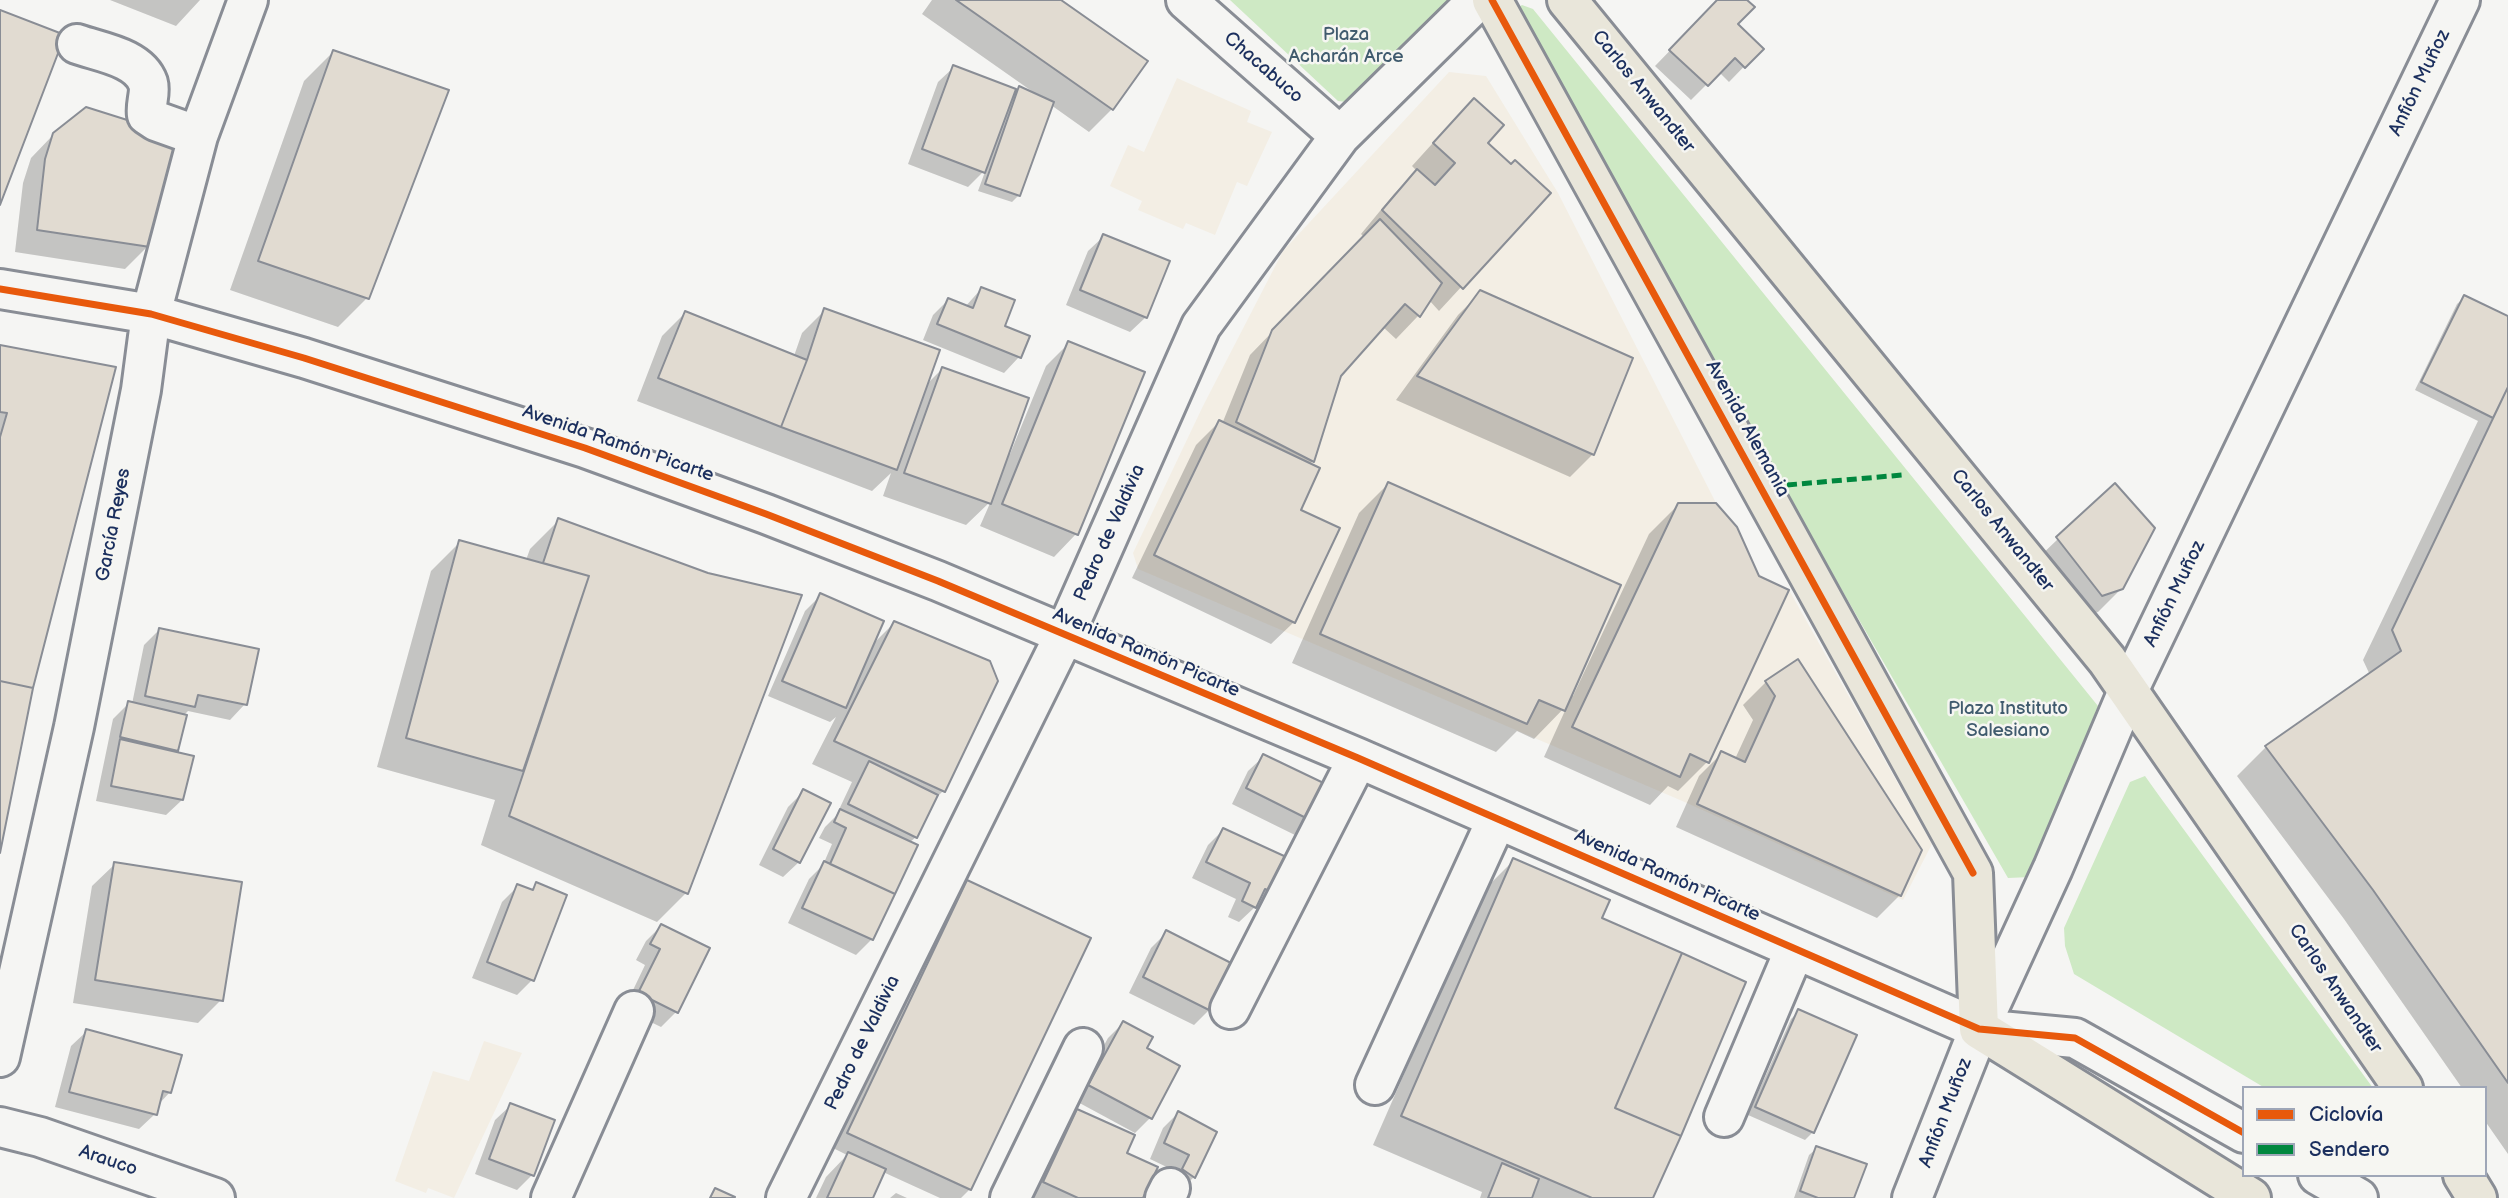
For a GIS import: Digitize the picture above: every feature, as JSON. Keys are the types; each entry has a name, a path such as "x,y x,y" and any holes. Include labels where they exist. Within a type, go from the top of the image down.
{"main road":[{"name":"Avenida Alemania","path":"1492,0 1973,873 1979,1029"},
{"name":"Carlos Anwandter","path":"1567,0 2107,660 2402,1086"},
{"name":"Avenida Ramón Picarte","path":"1979,1029 2251,1198"},
{"path":"2464,1177 2477,1198"}],"street":[{"name":"García Reyes","path":"0,1057 77,713 141,390 151,314 198,136 248,0"},
{"name":"Chacabuco","path":"1186,0 1340,136"},
{"name":"Pedro de Valdivia","path":"786,1198 1064,636 1201,326 1340,136 1479,0"},
{"name":"Anfión Muñoz","path":"1912,1198 1979,1029 2053,868 2128,691 2460,0"},
{"path":"77,44 127,61 143,73 149,86 145,106 147,116 198,136"},
{"name":"Avenida Ramón Picarte","path":"0,289 151,314 304,358 598,453 766,513 938,581 1358,758 1979,1029 2075,1038 2242,1132"},
{"path":"1230,1009 1358,758"},
{"path":"1375,1085 1497,819"},
{"path":"1724,1117 1795,949"},
{"path":"551,1198 634,1012"},
{"path":"1010,1198 1083,1048"},
{"name":"Arauco","path":"0,1127 40,1137 215,1198"},
{"path":"2321,1177 2358,1198"}],"shaded area":[{"path":"1449,72 1486,76 1558,193 1716,503 1737,527 1759,576 1789,590 1932,844 1903,900 1680,800 1138,569 1133,553 1203,406 1283,251"},
{"path":"1177,78 1251,111 1247,122 1272,132 1247,186 1237,182 1215,235 1186,223 1183,229 1138,210 1142,201 1110,186 1128,145 1144,152"},
{"path":"484,1041 522,1053 454,1198 428,1188 426,1193 395,1181 433,1071 469,1081"}],"green space":[{"name":"Plaza Acharán Arce","path":"1230,0 1451,0 1355,103 1338,101"},
{"name":"Plaza Instituto Salesiano","path":"1522,5 1533,9 2098,706 2030,877 2008,878 1513,20 1514,10"},
{"path":"2145,776 2372,1086 2262,1086 2074,974 2065,946 2064,928 2130,782"}],"building":[{"path":"956,0 1061,0 1148,61 1113,110"},
{"path":"1717,0 1747,0 1755,7 1738,24 1764,49 1745,68 1735,58 1708,86 1669,50"},
{"path":"0,10 65,35 0,205"},
{"path":"333,50 449,90 369,299 258,261"},
{"path":"953,65 1016,89 985,173 922,149"},
{"path":"1019,86 1054,102 1020,196 985,184"},
{"path":"1474,98 1504,125 1488,143 1511,164 1515,160 1551,193 1463,289 1382,210 1417,169 1435,185 1455,163 1433,143"},
{"path":"86,107 178,136 150,247 37,230 45,159 53,133"},
{"path":"1380,219 1442,283 1420,317 1405,304 1341,376 1314,462 1236,422 1272,330"},
{"path":"1103,234 1170,261 1147,318 1080,290"},
{"path":"981,287 1015,300 1005,326 1030,336 1021,358 937,324 948,298 973,308"},
{"path":"1480,290 1633,358 1594,455 1417,376"},
{"path":"2464,295 2508,316 2508,387 2493,418 2421,382"},
{"path":"824,308 940,350 897,470 781,427"},
{"path":"685,311 807,360 781,427 658,378"},
{"path":"1068,341 1145,372 1078,535 1002,504"},
{"path":"0,345 116,367 33,688 0,681 0,437 7,413 0,412"},
{"path":"942,367 1029,398 991,504 904,473"},
{"path":"2508,387 2508,1083 2373,890 2265,746 2401,651 2392,630"},
{"path":"1219,420 1320,468 1301,510 1340,528 1295,623 1154,555"},
{"path":"1388,482 1621,585 1565,711 1539,700 1527,724 1320,634"},
{"path":"2115,483 2155,528 2123,589 2102,596 2056,537"},
{"path":"1678,503 1716,503 1737,527 1759,576 1789,590 1709,763 1690,754 1680,777 1572,727"},
{"path":"558,518 708,573 802,595 688,894 509,816 589,576 543,563"},
{"path":"459,540 589,576 523,771 406,738"},
{"path":"820,593 884,621 846,708 782,681"},
{"path":"894,621 990,661 998,681 945,792 834,741"},
{"path":"159,628 259,649 247,705 198,695 195,707 145,696"},
{"path":"1798,659 1922,850 1901,896 1697,804 1721,751 1745,762 1775,696 1765,681"},
{"path":"0,681 33,688 0,853"},
{"path":"128,701 187,715 178,751 120,737"},
{"path":"120,739 194,756 183,800 111,786"},
{"path":"1263,754 1334,788 1316,823 1246,788"},
{"path":"869,761 938,795 917,838 848,804"},
{"path":"803,789 831,803 800,863 773,849"},
{"path":"840,809 918,845 895,894 830,864 846,828 834,822"},
{"path":"1223,828 1295,861 1279,896 1265,889 1256,908 1242,901 1250,883 1206,862"},
{"path":"1513,858 1610,900 1602,918 1682,953 1615,1108 1681,1136 1653,1198 1592,1198 1401,1116"},
{"path":"824,861 895,894 873,940 802,908"},
{"path":"114,862 242,882 223,1001 95,980"},
{"path":"967,880 1091,938 971,1190 847,1133"},
{"path":"536,882 567,895 534,981 487,962 517,884 533,890"},
{"path":"661,924 710,948 678,1013 638,993 660,949 650,944"},
{"path":"1166,930 1235,965 1211,1011 1143,977"},
{"path":"1682,953 1746,982 1681,1136 1615,1108"},
{"path":"1798,1009 1857,1035 1814,1133 1755,1107"},
{"path":"1123,1021 1153,1037 1147,1048 1180,1066 1152,1119 1088,1085"},
{"path":"86,1029 182,1055 171,1093 163,1091 157,1115 69,1092"},
{"path":"510,1103 555,1120 534,1176 489,1159"},
{"path":"1077,1109 1135,1135 1127,1153 1158,1167 1143,1198 1078,1198 1043,1182"},
{"path":"1178,1111 1217,1132 1195,1178 1182,1169 1189,1155 1164,1143"},
{"path":"1816,1146 1867,1164 1854,1198 1818,1198 1800,1191"},
{"path":"848,1152 886,1169 873,1198 827,1198"},
{"path":"1502,1163 1539,1179 1532,1198 1488,1198"},
{"path":"715,1188 735,1197 710,1198"}],"marked path":[{"path":"1787,485 1902,475"}],"cycle path":[{"path":"1492,0 1973,873"},
{"path":"0,289 151,314 304,358 585,448 766,514 938,581 1358,758 1979,1029 2075,1038 2242,1132"}]}
